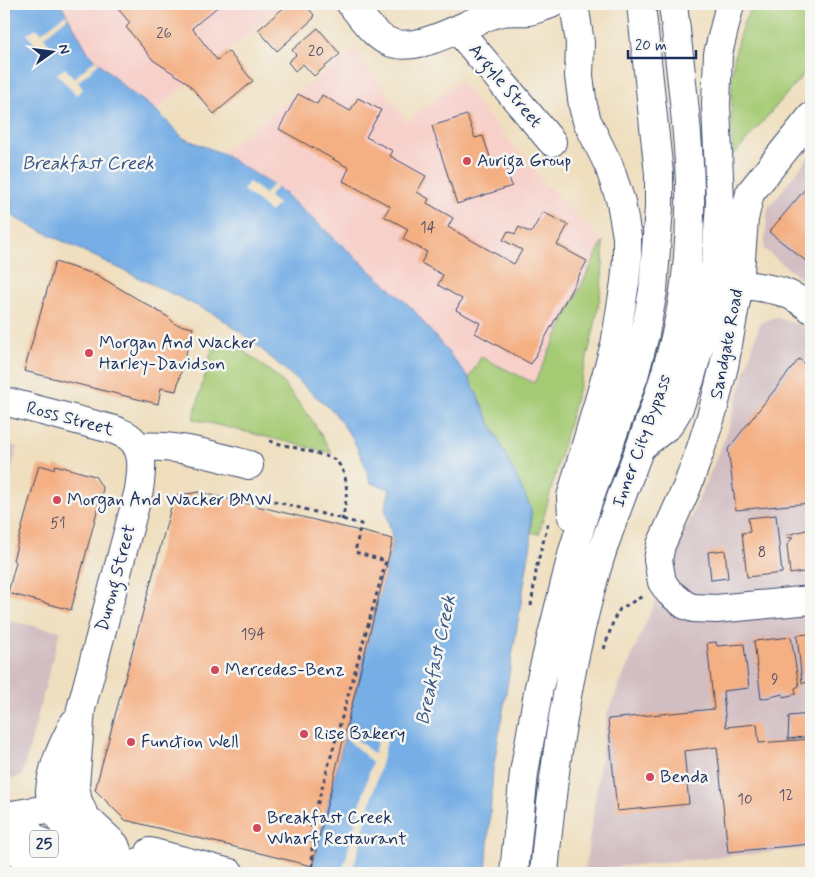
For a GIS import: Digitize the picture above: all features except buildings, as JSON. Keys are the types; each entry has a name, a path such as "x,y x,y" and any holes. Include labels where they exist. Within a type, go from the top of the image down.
{"main road":[{"name":"Argyle Street","path":"351,4 376,33 386,41 399,45 412,45 458,30 503,8 529,11 551,4"},
{"path":"573,551 571,498 615,345 627,260 627,237 621,202 608,166 587,121 583,106 579,76 580,42 574,4"},
{"path":"643,445 669,425 678,410 690,380 706,322 716,262 720,202 716,104 718,54 730,4"},
{"name":"Inner City Bypass","path":"544,873 549,808 557,751 576,648 599,561 661,394 681,315 690,239 690,154 674,13"},
{"name":"Inner City Bypass","path":"514,873 518,820 538,687 573,551 587,505 634,376 645,334 652,291 660,207 659,174 642,15"},
{"name":"Argyle Street","path":"458,30 552,142"},
{"name":"Sandgate Road","path":"655,588 659,568 659,552 687,487 713,410 732,329 739,284 744,219 750,193 811,117"},
{"path":"739,284 790,294 811,308"},
{"name":"Ross Street","path":"4,401 115,430 129,437 138,447"},
{"path":"138,447 159,445 187,448 249,465"},
{"name":"Durong Street","path":"138,447 142,466 139,490 81,708 59,751 49,792 66,806 67,832 78,842 111,863 139,862 168,857 230,873"},
{"path":"655,588 669,592 685,605 703,609 811,600"},
{"path":"4,816 66,806"},
{"name":"25","path":"4,816 84,873"},
{"name":"25","path":"4,843 47,873"}],"path":[{"path":"270,442 333,459 342,469 346,485 346,503 342,520"},
{"path":"258,497 361,524 355,552 386,561 311,827 313,873"},
{"path":"530,613 537,565 550,517"},
{"path":"608,634 620,609 655,588"}],"shaded area":[{"path":"61,4 284,4 156,110 129,91 88,52"},
{"path":"355,49 407,122 459,81 546,185 603,241 534,383 481,357 469,378 412,308 221,153"},
{"path":"811,154 811,287 764,249 768,208"},
{"path":"775,317 801,326 811,334 811,848 585,870 607,714 725,438 760,323"},
{"path":"4,443 17,447 4,501"},
{"path":"4,620 60,631 22,776 4,781"}],"green space":[{"path":"754,4 811,4 811,66 733,156 732,78 734,58 738,39"},
{"path":"603,241 602,280 592,338 539,534 531,532 531,508 469,378 481,357 534,383"},
{"path":"216,335 245,352 280,379 312,420 332,453 193,419"}],"water":[{"name":"Breakfast Creek","path":"4,4 61,4 88,52 129,91 156,110 183,138 221,153 277,187 412,308 469,378 531,508 531,543 493,770 486,873 311,873 393,540 385,509 390,489 371,483 353,439 334,412 252,341 218,316 19,220 4,210"}],"pier":[{"path":"66,14 68,17 44,37 53,49 44,56 27,34 36,28 41,33"},
{"path":"96,59 99,63 78,82 83,89 76,95 57,74 65,68 74,78"},
{"path":"249,182 265,194 273,184 277,187 269,197 278,204 271,212 243,190"},
{"path":"346,730 374,754 380,731 389,734 352,873 342,873 372,762 345,737"}],"place":[{"name":"Auriga Group","path":"467,161"},
{"name":"Morgan And Wacker Harley-Davidson","path":"89,353"},
{"name":"Morgan And Wacker BMW","path":"57,500"},
{"name":"Mercedes-Benz","path":"215,670"},
{"name":"Rise Bakery","path":"304,734"},
{"name":"Function Well","path":"131,742"},
{"name":"Benda","path":"650,777"},
{"name":"Breakfast Creek Wharf Restaurant","path":"257,828"}]}
